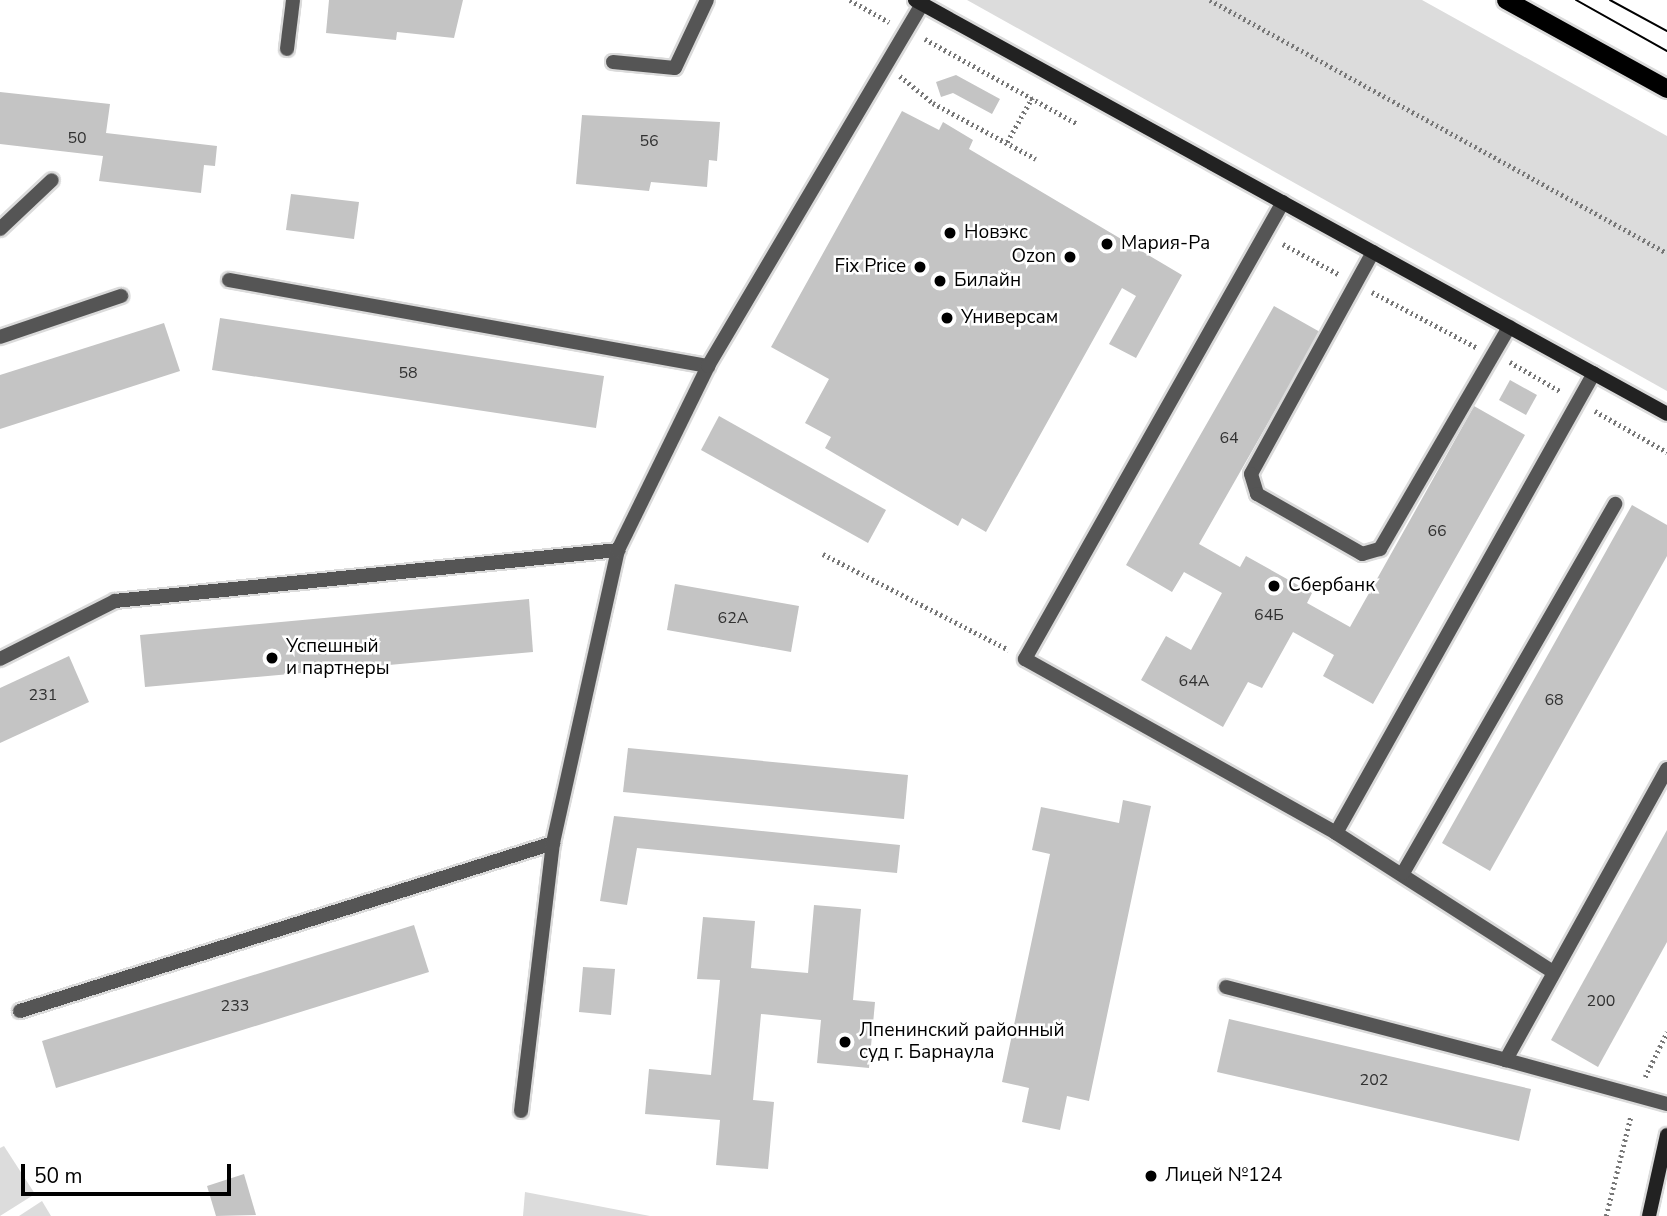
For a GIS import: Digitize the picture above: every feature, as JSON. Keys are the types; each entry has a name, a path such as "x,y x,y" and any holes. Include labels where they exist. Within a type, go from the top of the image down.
{"main road":[{"path":"1506,0 1667,89"}],"street":[{"path":"918,2 1667,414"},
{"path":"1649,1216 1667,1135"}],"lane":[{"path":"287,49 293,0"},
{"path":"613,62 675,68 707,0"},
{"path":"521,1111 553,843 618,550 708,366 887,65 906,32 918,2"},
{"path":"0,229 52,180"},
{"path":"1283,202 1026,659 1336,833 1403,873 1553,972"},
{"path":"1373,253 1251,474 1257,494 1362,554 1380,550 1508,327"},
{"path":"229,280 708,366"},
{"path":"0,337 121,296"},
{"path":"1336,833 1594,373"},
{"path":"1403,873 1615,504"},
{"path":"0,659 115,601 618,550"},
{"path":"1506,1060 1667,769"},
{"path":"20,1011 553,843"},
{"path":"1226,987 1667,1104"}],"path":[{"path":"850,0 1078,124"},
{"path":"1210,0 1667,253"},
{"path":"887,65 933,103 1036,159"},
{"path":"1007,142 1032,98"},
{"path":"1266,235 1578,401 1667,452"},
{"path":"823,554 1026,659"},
{"path":"1606,1216 1636,1096 1667,1032"}],"shaded area":[{"path":"967,0 1422,0 1667,136 1667,391"},
{"path":"4,1146 35,1194 0,1216 0,1148"},
{"path":"525,1192 650,1216 523,1216"},
{"path":"42,1201 51,1216 19,1216"}],"building":[{"path":"329,0 463,0 454,38 397,32 396,40 326,33"},
{"path":"956,75 1000,99 992,114 953,93 941,97 936,82"},
{"path":"0,92 110,104 106,133 217,146 215,166 204,165 201,193 99,181 103,156 0,144"},
{"name":"Универсам","path":"902,111 939,130 943,122 973,140 969,149 1182,275 1136,358 1109,344 1136,296 1122,288 986,532 962,518 958,526 825,448 831,437 805,423 829,379 771,347"},
{"path":"582,115 720,122 717,161 709,160 707,187 651,182 649,191 576,184"},
{"path":"291,194 359,202 354,239 286,230"},
{"path":"1274,306 1320,332 1199,544 1240,567 1246,556 1312,593 1307,603 1350,627 1474,406 1525,435 1373,704 1323,676 1334,655 1293,632 1262,688 1248,682 1223,727 1141,680 1166,636 1191,650 1222,593 1184,572 1172,592 1126,565"},
{"path":"220,318 604,376 596,428 212,370"},
{"path":"164,323 180,371 0,429 0,375"},
{"path":"1510,380 1537,395 1526,415 1499,400"},
{"path":"719,416 886,510 868,543 701,450"},
{"path":"1632,505 1667,525 1667,556 1490,871 1442,843"},
{"path":"675,584 799,606 791,652 667,630"},
{"path":"529,599 533,652 145,687 140,635"},
{"path":"69,656 89,702 0,743 0,688"},
{"path":"628,748 908,775 904,819 623,792"},
{"path":"1123,800 1151,806 1089,1101 1067,1096 1060,1130 1022,1122 1029,1088 1002,1082 1050,854 1032,850 1041,807 1119,823"},
{"path":"614,816 900,845 897,873 637,848 627,905 600,901"},
{"path":"1667,830 1667,942 1598,1067 1551,1040"},
{"name":"Лпенинский районный суд г. Барнаула","path":"814,905 861,909 853,1000 875,1002 869,1068 817,1063 821,1020 761,1014 753,1100 774,1102 768,1169 716,1165 720,1120 645,1114 649,1069 711,1075 720,980 697,979 703,917 755,921 751,968 808,973"},
{"path":"414,925 429,972 56,1088 42,1041"},
{"path":"583,967 615,969 611,1015 579,1012"},
{"path":"1229,1019 1531,1089 1519,1141 1217,1072"},
{"path":"244,1174 256,1215 216,1216 207,1186"}],"tram line":[{"path":"1576,0 1667,51"},
{"path":"1610,0 1667,31"}],"place":[{"name":"Новэкс","path":"950,233"},
{"name":"Мария-Ра","path":"1107,244"},
{"name":"Ozon","path":"1070,257"},
{"name":"Fix Price","path":"920,267"},
{"name":"Билайн","path":"940,281"},
{"name":"Универсам","path":"947,318"},
{"name":"Сбербанк","path":"1274,586"},
{"name":"Успешный и партнеры","path":"272,658"},
{"name":"Лпенинский районный суд г. Барнаула","path":"845,1042"},
{"name":"Лицей №124","path":"1151,1176"}]}
